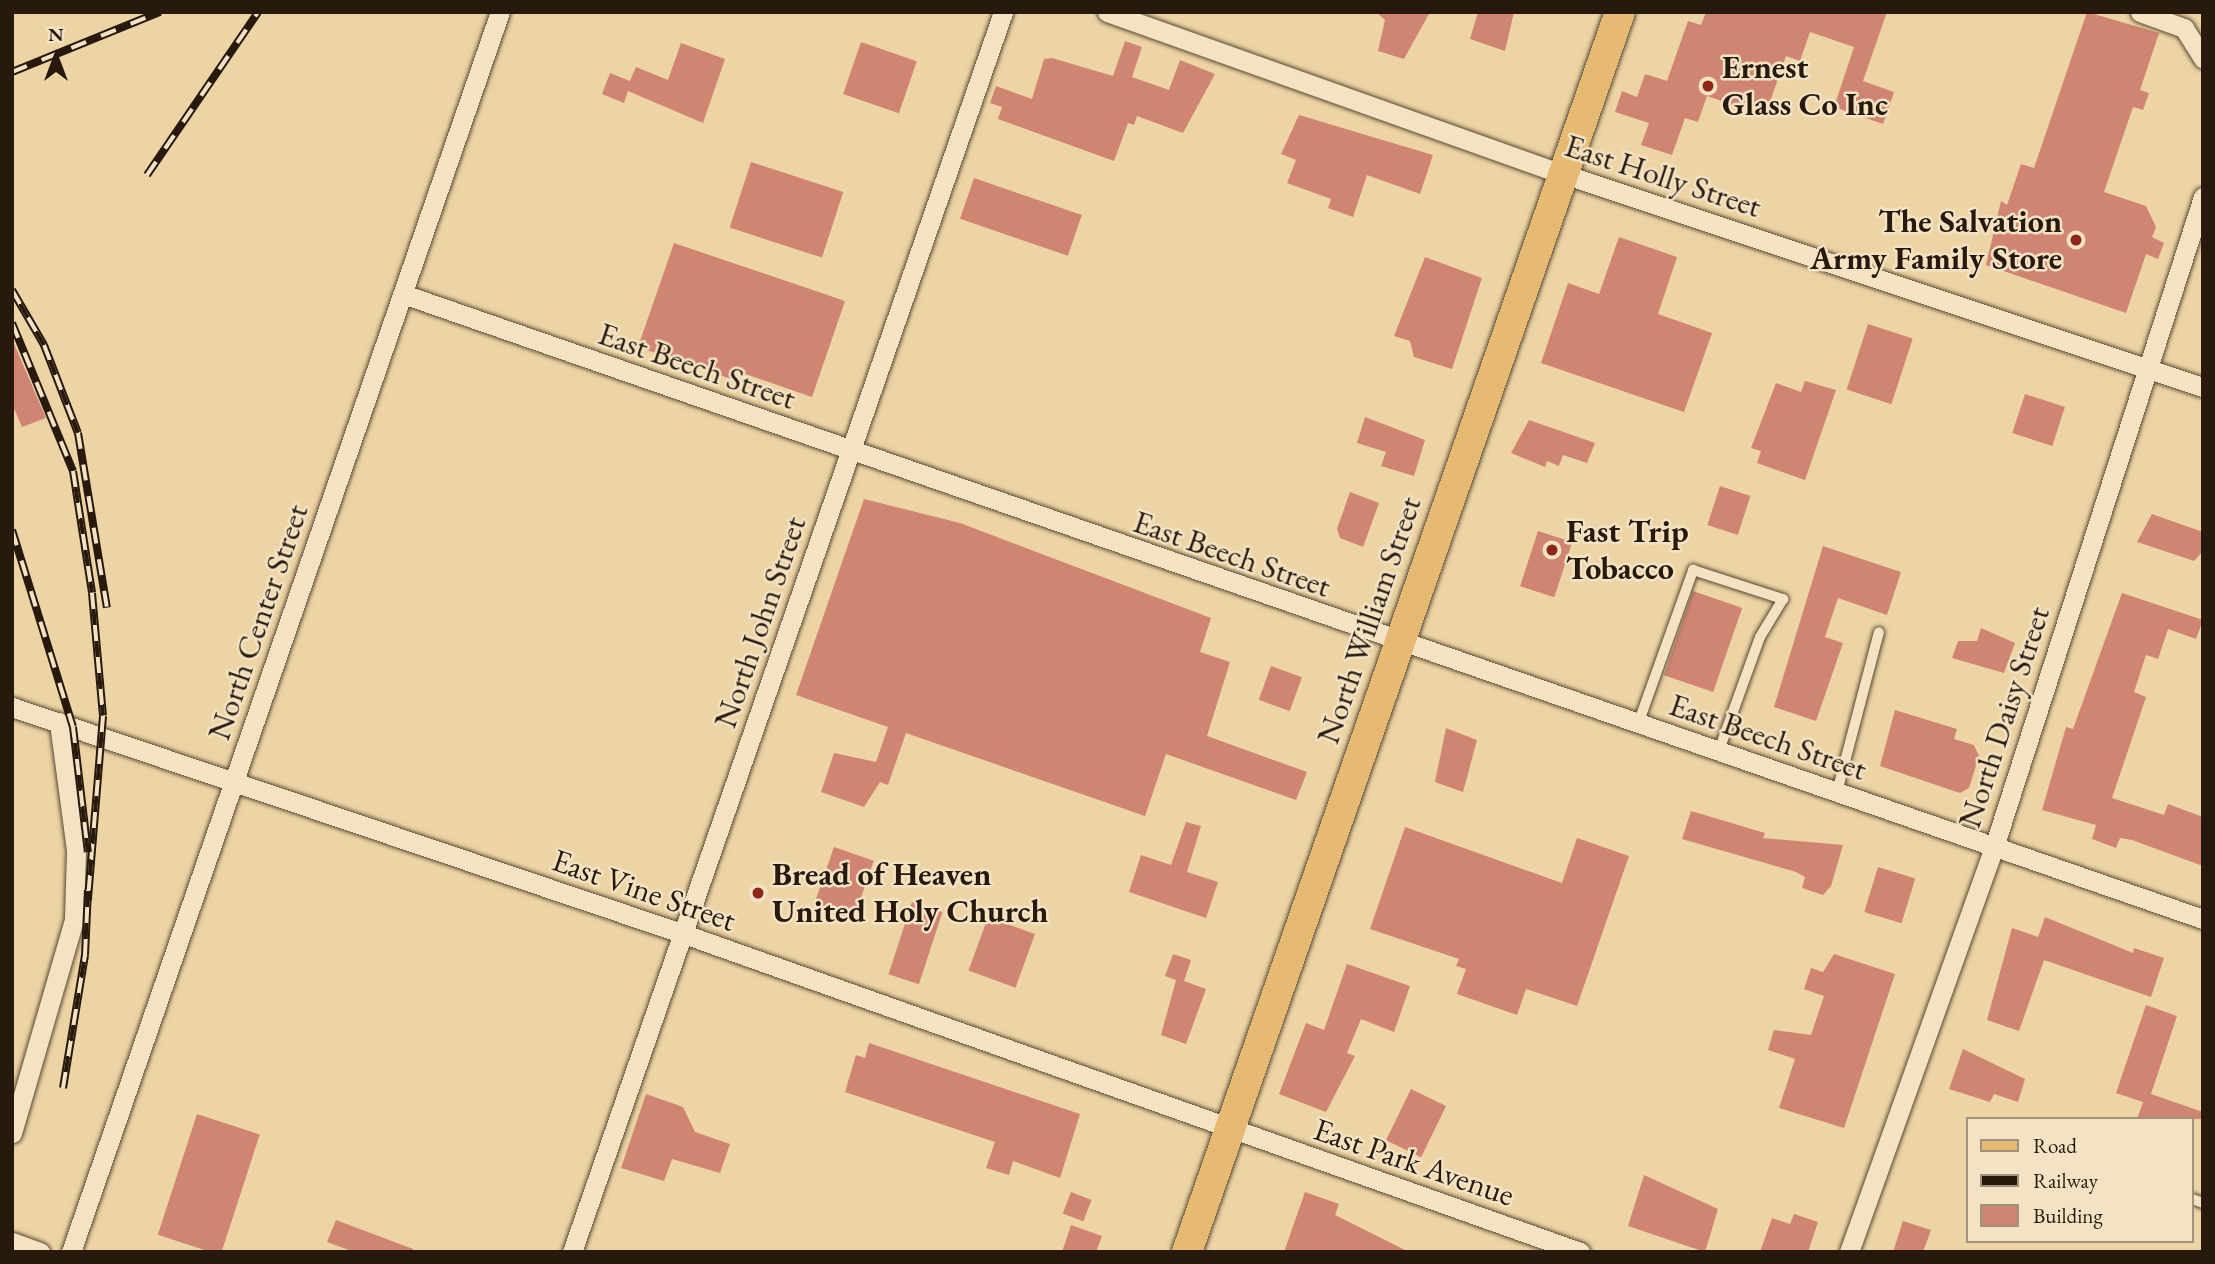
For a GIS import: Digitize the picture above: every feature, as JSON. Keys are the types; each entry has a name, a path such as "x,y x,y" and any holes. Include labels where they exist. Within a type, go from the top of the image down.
{"main road":[{"name":"North William Street","path":"1187,1252 1397,644 1620,12"}],"street":[{"name":"North Center Street","path":"71,1252 500,12"},
{"name":"North John Street","path":"572,1252 1003,12"},
{"name":"East Holly Street","path":"1107,12 1563,174 2203,387"},
{"path":"2140,12 2184,28 2203,60"},
{"name":"North Daisy Street","path":"1849,1252 1994,847 2203,197"},
{"name":"East Beech Street","path":"402,294 1397,644 1718,750 2203,919"},
{"name":"East Vine Street","path":"12,707 684,934 1230,1128"},
{"path":"12,1133 74,919 76,850 59,722"},
{"name":"East Park Avenue","path":"1230,1128 1580,1252"},
{"path":"12,1242 40,1252"}],"lane":[{"path":"1638,724 1693,570 1783,599 1760,637 1718,750"},
{"path":"1837,792 1879,632"}],"building":[{"path":"1376,12 1430,12 1404,59 1378,51 1385,20"},
{"path":"1478,12 1514,12 1505,51 1470,39"},
{"name":"Ernest Glass Co Inc","path":"1706,12 1887,12 1863,81 1894,92 1883,124 1834,107 1854,47 1810,32 1800,61 1786,56 1765,116 1707,96 1698,122 1685,118 1672,155 1641,145 1649,123 1615,112 1622,91 1637,97 1645,74 1667,81 1688,21 1701,25"},
{"path":"2087,12 2159,33 2140,90 2149,93 2143,110 2133,107 2104,192 2146,206 2156,227 2152,237 2164,243 2158,259 2146,254 2126,313 1986,265 2001,201 2007,205 2021,164 2034,168"},
{"path":"1125,41 1142,47 1132,77 1169,90 1180,60 1215,74 1183,133 1137,116 1134,125 1128,123 1114,161 998,119 1002,107 990,103 996,86 1032,99 1044,59 1052,58 1113,76"},
{"path":"861,42 917,61 899,113 843,94"},
{"path":"681,43 725,59 703,123 628,91 624,103 602,94 610,73 630,81 636,67 668,80"},
{"path":"1299,115 1433,155 1420,194 1367,175 1353,217 1328,208 1331,199 1287,183 1296,160 1281,154"},
{"path":"751,162 843,192 822,258 730,228"},
{"path":"974,178 1082,215 1068,256 960,219"},
{"path":"1619,237 1677,257 1658,314 1712,333 1684,412 1541,363 1568,283 1599,294"},
{"path":"674,243 845,301 812,397 734,370 731,379 638,347"},
{"path":"1425,257 1482,278 1452,369 1414,357 1410,341 1394,336"},
{"path":"1868,324 1913,339 1891,404 1847,390"},
{"path":"12,339 46,418 22,427 12,404"},
{"path":"1805,381 1836,390 1805,480 1757,463 1761,451 1751,448 1776,383 1801,392"},
{"path":"2025,394 2065,407 2052,446 2012,433"},
{"path":"1365,417 1425,440 1414,476 1381,466 1386,452 1357,443"},
{"path":"1529,420 1595,443 1587,463 1563,455 1559,466 1547,461 1545,467 1511,453"},
{"path":"1720,486 1750,496 1738,535 1707,525"},
{"path":"1350,492 1379,503 1363,547 1340,538 1337,529"},
{"path":"864,499 960,523 1211,618 1200,652 1230,662 1207,736 1307,772 1296,800 1166,754 1145,816 906,733 888,785 880,782 864,807 821,792 834,753 876,762 888,727 796,695"},
{"path":"2152,514 2203,532 2203,551 2194,561 2137,542"},
{"path":"1538,531 1572,542 1554,597 1520,586"},
{"path":"1823,546 1901,572 1887,615 1838,598 1825,637 1843,643 1816,721 1774,707"},
{"path":"1693,591 1742,608 1713,692 1664,675"},
{"path":"2122,593 2203,620 2196,639 2168,629 2158,659 2146,655 2134,692 2146,697 2112,798 2164,815 2168,804 2203,817 2203,866 2132,840 2120,838 2116,848 2092,839 2096,825 2042,810 2066,727 2073,729"},
{"path":"1981,628 2015,643 2004,673 1952,658 1958,641 1977,641"},
{"path":"1271,666 1302,677 1290,711 1259,700"},
{"path":"1895,710 1957,729 1954,739 1974,745 1979,756 1969,788 1960,793 1880,766"},
{"path":"1446,728 1477,740 1463,792 1435,782"},
{"path":"1691,811 1765,833 1763,838 1843,845 1831,886 1823,895 1802,888 1805,877 1796,872 1682,839"},
{"path":"1186,822 1201,826 1187,872 1218,882 1206,918 1129,892 1141,855 1171,865"},
{"path":"1405,827 1562,883 1577,838 1629,856 1577,1006 1526,989 1517,1015 1457,994 1466,969 1456,966 1459,959 1370,929"},
{"path":"834,847 874,861 854,919 814,906"},
{"path":"1878,867 1915,878 1902,923 1864,912"},
{"path":"912,902 942,912 919,984 889,974"},
{"path":"988,917 1035,934 1015,988 969,971"},
{"path":"2045,917 2133,953 2134,948 2164,958 2151,997 2044,960 2019,1031 1987,1020 2012,928 2038,937"},
{"path":"1173,954 1191,960 1184,981 1206,989 1186,1044 1161,1035 1176,980 1165,976"},
{"path":"1834,954 1895,974 1844,1128 1779,1108 1795,1059 1768,1050 1774,1030 1811,1035 1824,996 1804,989 1811,968 1823,972"},
{"path":"1347,964 1410,986 1394,1032 1361,1019 1347,1053 1355,1056 1326,1112 1279,1094 1306,1023 1324,1030"},
{"path":"2146,1005 2177,1016 2151,1094 2203,1112 2203,1119 2138,1117 2143,1102 2116,1093"},
{"path":"869,1043 1080,1114 1060,1178 1013,1161 1009,1175 986,1168 995,1142 845,1092 856,1055 865,1058"},
{"path":"1963,1049 2025,1079 2018,1102 1994,1094 1990,1102 1949,1089"},
{"path":"1411,1089 1446,1106 1421,1157 1386,1140"},
{"path":"646,1094 683,1107 695,1132 730,1144 720,1173 672,1159 664,1181 621,1168"},
{"path":"197,1114 260,1134 222,1252 211,1252 158,1235"},
{"path":"1644,1175 1718,1209 1705,1252 1628,1226"},
{"path":"1071,1192 1092,1200 1083,1221 1063,1213"},
{"path":"1305,1192 1339,1204 1335,1215 1409,1252 1284,1252"},
{"path":"1794,1214 1818,1222 1808,1252 1760,1252 1772,1218 1790,1224"},
{"path":"336,1220 413,1249 413,1252 354,1252 327,1242"},
{"path":"1903,1221 1931,1230 1923,1252 1893,1252"},
{"path":"1071,1225 1102,1236 1096,1252 1062,1252"}],"railway":[{"path":"12,72 160,12"},
{"path":"147,175 258,12"},
{"path":"12,290 44,345 78,433 107,608"},
{"path":"12,323 73,471 92,593 103,716 88,900"},
{"path":"12,530 73,727 88,852"},
{"path":"63,1088 85,955 88,890"}],"place":[{"name":"Ernest Glass Co Inc","path":"1708,86"},
{"name":"The Salvation Army Family Store","path":"2076,240"},
{"name":"Fast Trip Tobacco","path":"1552,550"},
{"name":"Bread of Heaven United Holy Church","path":"758,893"}]}
